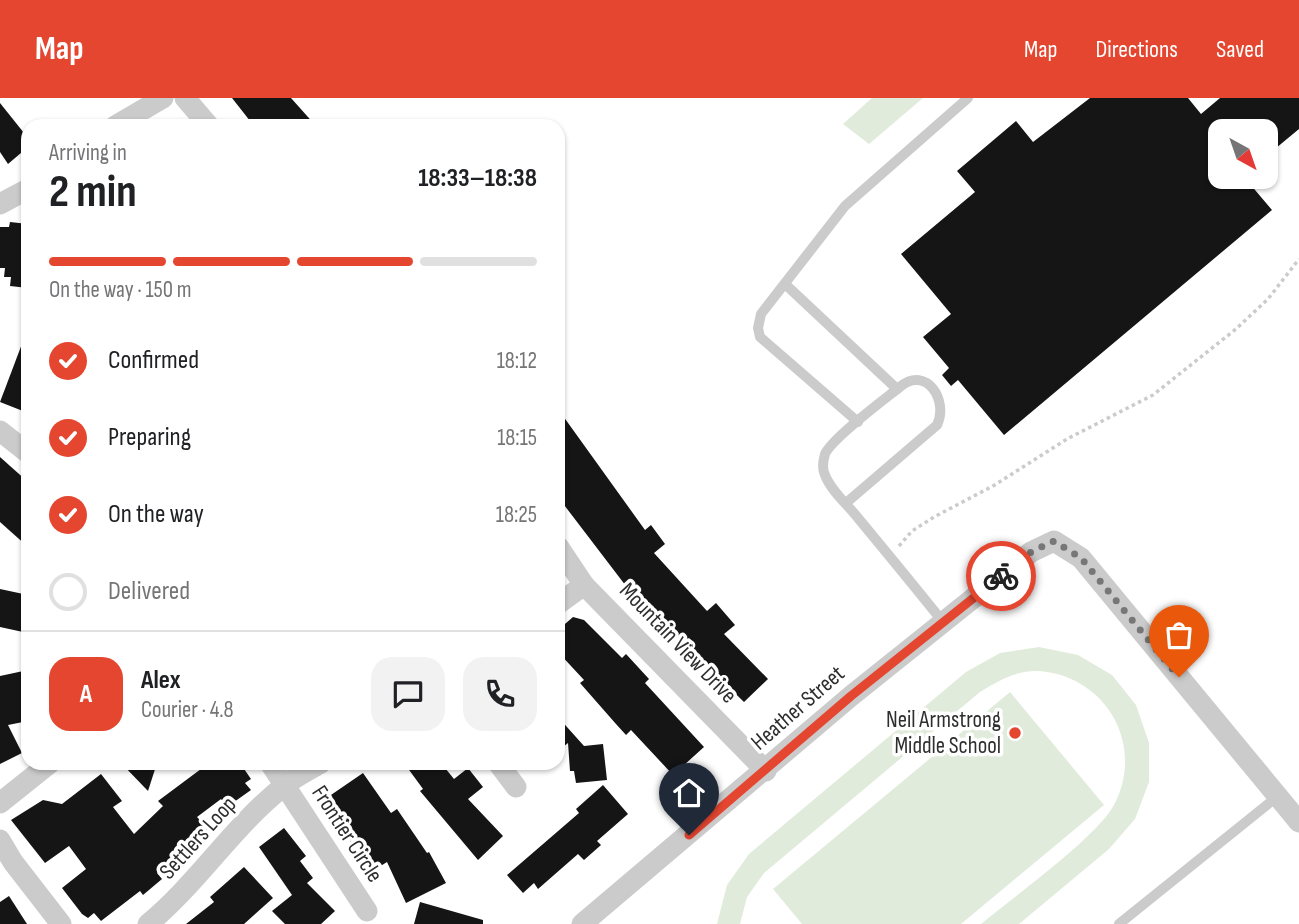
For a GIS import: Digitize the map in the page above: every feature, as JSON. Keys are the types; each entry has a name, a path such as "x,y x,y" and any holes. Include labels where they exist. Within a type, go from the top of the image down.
{"street":[{"path":"127,119 163,98"},
{"path":"185,98 203,119"},
{"path":"0,204 21,193"},
{"path":"0,430 21,447"},
{"name":"Heather Street","path":"582,924 766,771 851,696 1031,552 1054,541 1081,558 1278,796"},
{"name":"Mountain View Drive","path":"565,556 584,585 766,771"},
{"path":"565,599 584,585"},
{"path":"0,803 41,770"},
{"name":"Frontier Circle","path":"274,770 367,911"},
{"name":"Settlers Loop","path":"148,924 178,899 247,821 284,786 310,770"},
{"path":"503,770 516,787"},
{"path":"1278,796 1299,822"},
{"path":"0,840 13,862 61,924"}],"lane":[{"path":"858,422 761,337 758,328 761,314 845,206 968,98"},
{"path":"785,284 897,389"},
{"path":"846,503 931,431 941,417 941,400 930,386 913,381 897,389 834,442 824,457 825,475 846,503 943,622"},
{"path":"1119,924 1278,796"}],"path":[{"path":"895,562 902,540 912,531 993,486 1067,439 1153,395 1180,376 1268,299 1299,259"}],"green space":[{"path":"872,98 923,98 869,144 843,124"},
{"path":"1039,647 1078,655 1112,675 1136,705 1149,743 1149,782 1135,819 1109,849 1019,924 981,924 1092,832 1115,803 1123,780 1125,758 1122,736 1113,716 1100,699 1083,685 1062,676 1039,671 1023,672 980,692 764,873 747,897 740,924 717,924 727,885 749,854 966,672 1000,653"},
{"path":"1010,692 1104,805 961,924 802,924 773,889"}],"building":[{"path":"232,98 291,98 310,119 248,119"},
{"path":"1090,98 1188,98 1201,114 1220,98 1299,98 1299,129 1278,146 1278,119 1208,119 1208,189 1254,189 1272,210 1004,435 958,380 951,386 942,375 949,368 923,337 951,314 901,254 975,192 957,171 1016,121 1033,142"},
{"path":"0,103 21,129 21,153 8,164 0,152"},
{"path":"10,222 21,223 21,287 10,286 11,277 4,277 5,268 0,268 0,227 9,227"},
{"path":"21,346 21,410 0,402"},
{"path":"565,419 645,530 651,525 665,544 654,553 707,611 716,603 735,625 724,634 768,679 744,702 629,590 565,506"},
{"path":"0,457 21,476 21,541 0,522"},
{"path":"0,589 21,594 21,632 0,627"},
{"path":"573,617 584,620 622,658 626,654 649,679 645,683 704,747 673,775 631,730 626,735 580,683 584,680 565,660 565,624"},
{"path":"21,672 21,722 8,725 21,754 0,764 0,676"},
{"path":"565,725 584,746 603,744 607,780 576,783 574,771 570,771 568,743 565,745"},
{"path":"128,770 155,770 148,791"},
{"path":"200,770 245,770 251,779 245,783 251,790 227,807 221,799 197,817 210,831 182,857 178,852 157,873 162,879 143,895 140,891 101,921 94,913 88,918 82,914 62,888 86,869 69,846 45,863 11,820 43,800 62,804 101,774 122,801 113,807 134,834 163,806 158,801"},
{"path":"409,770 447,770 454,779 470,770 483,787 468,799 503,836 478,860 420,791 423,789"},
{"path":"363,773 391,813 397,809 427,853 429,852 446,883 406,903 387,862 371,872 350,841 355,837 328,797"},
{"path":"603,785 628,814 597,841 601,845 584,860 578,854 538,889 534,883 523,893 507,875 579,813 576,809"},
{"path":"284,828 306,856 300,861 313,878 307,883 335,911 321,924 285,924 272,911 292,895 259,847"},
{"path":"244,867 273,898 244,924 186,924 214,902 210,897"},
{"path":"9,896 27,924 0,924 0,902"},
{"path":"420,902 483,920 483,924 414,924"}],"way so far":[{"path":"1001,576 1031,552 1054,541 1081,558 1179,677"}],"place":[{"name":"Neil Armstrong Middle School","path":"1015,733"}],"route":[{"path":"689,835 851,696 1001,576"}]}
